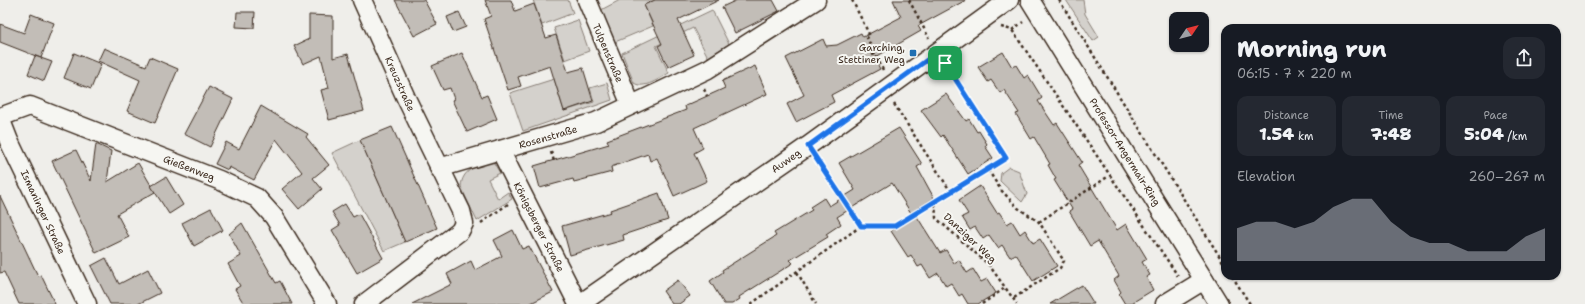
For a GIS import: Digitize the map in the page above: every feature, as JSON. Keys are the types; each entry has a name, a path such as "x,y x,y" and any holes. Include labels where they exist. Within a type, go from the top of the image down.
{"street":[{"name":"Kreuzstraße","path":"362,0 439,168"},
{"name":"Tulpenstraße","path":"587,0 631,105"},
{"name":"Auweg","path":"579,304 808,146 885,90 933,46 1009,0"},
{"name":"Professor-Angermair-Ring","path":"1030,0 1219,304"},
{"name":"Rosenstraße","path":"439,168 596,122 708,69 814,1"},
{"name":"Gießenweg","path":"0,118 30,106 219,180 257,198 274,217 327,304"},
{"name":"Ismaninger Straße","path":"0,118 9,141 87,304"},
{"name":"Königsberger Straße","path":"500,150 579,304"},
{"path":"364,304 460,231 464,223 460,211 439,168"},
{"path":"1165,304 1204,280"}],"path":[{"path":"852,0 870,36 867,38 884,72"},
{"path":"751,304 861,226 895,226 950,192 954,192 1006,158 933,46 909,0"},
{"path":"1059,0 1221,259"},
{"path":"1012,30 1180,280"},
{"path":"885,90 950,192"},
{"path":"808,146 861,226"},
{"path":"988,170 1001,190 1018,208 1039,222 1064,261 1060,268 1013,298"},
{"path":"1039,222 1109,176"},
{"path":"840,194 842,188"},
{"path":"460,231 468,232 522,195"},
{"name":"Danziger Weg","path":"935,201 936,218 989,265 1017,304"},
{"path":"797,272 816,304"},
{"path":"1235,280 1250,304"},
{"path":"982,304 1005,288"}],"shaded area":[{"path":"533,0 568,0 573,13 542,25"},
{"path":"620,0 655,0 644,5 653,26 615,42 601,10"},
{"path":"1066,0 1083,0 1085,14 1099,37 1093,41"},
{"path":"712,10 729,44 708,57 693,28 656,46 669,73 647,84 638,85 634,83 622,53"},
{"path":"578,20 589,51 565,60 554,28"},
{"path":"554,79 564,111 594,102 590,88 607,83 612,100 523,131 510,93"},
{"path":"360,140 405,242 384,251 332,153"},
{"path":"492,160 500,173 488,179 498,199 508,192 512,199 477,221 461,187 462,181 467,172 471,169"},
{"path":"1009,167 1019,171 1027,194 1022,202 1000,181 1001,173"}],"building":[{"path":"395,0 424,0 437,24 414,36"},
{"path":"485,0 511,0 515,11 534,4 546,38 556,35 568,72 583,68 593,101 564,111 550,66 518,77 521,86 508,90 484,19 491,16"},
{"path":"655,0 719,0 678,20 694,55 668,67 658,46 662,44 644,5"},
{"path":"737,0 773,0 779,11 735,33 722,7"},
{"path":"893,0 966,0 918,26 921,31 874,58 880,69 831,95 834,102 796,122 787,104 804,95 786,58 823,39 826,46 837,45 861,33 863,37 901,17"},
{"path":"237,12 255,12 254,28 236,27"},
{"path":"459,12 466,27 453,32 447,17"},
{"path":"31,14 54,23 41,58 0,42 0,24 24,33"},
{"path":"309,15 333,16 333,58 348,54 364,111 329,120 321,90 329,88 321,56 303,64 294,46 309,39"},
{"path":"104,48 146,66 150,57 178,69 155,123 127,111 140,80 98,61"},
{"path":"1003,52 1012,67 1016,65 1024,78 1028,75 1042,98 1038,101 1054,125 1057,123 1082,162 1078,165 1117,230 1126,224 1147,259 1142,262 1150,275 1146,277 1153,290 1130,304 1125,304 1119,294 1121,292 1114,280 1119,276 1098,241 1090,246 1069,211 1072,209 1054,180 1056,179 1048,165 1050,164 1034,137 1031,139 1016,114 1019,113 1004,90 1000,93 991,80 988,82 978,67"},
{"path":"74,53 101,64 91,89 64,78"},
{"path":"462,53 482,97 487,95 497,119 467,132 452,100 454,99 450,88 443,90 432,66"},
{"path":"35,56 52,62 44,81 28,74"},
{"path":"755,66 767,94 694,128 703,148 694,153 707,181 674,196 657,158 650,161 648,154 611,167 612,172 574,182 573,179 540,188 534,166 609,144 607,140 686,110 685,106 725,88 722,81"},
{"path":"209,87 233,99 210,147 184,134"},
{"path":"946,94 966,121 969,119 977,132 979,131 987,144 985,146 993,158 968,174 943,135 941,137 921,110"},
{"path":"261,106 308,134 306,137 329,165 313,178 322,189 299,209 282,189 302,172 276,139 254,180 229,167 228,170 215,164 226,142 239,149"},
{"path":"392,127 437,228 405,242 360,140"},
{"path":"899,128 922,164 917,167 934,198 911,213 892,183 837,217 841,224 826,234 828,237 790,260 793,263 739,297 740,299 732,304 724,304 710,281 723,272 722,270 776,236 774,233 812,210 810,207 824,198 829,206 855,190 839,163"},
{"path":"96,144 111,151 107,182 138,163 155,192 117,214 129,237 96,253 52,161 76,150 91,181"},
{"path":"166,177 183,205 169,214 151,186"},
{"path":"980,186 997,213 999,212 1007,224 1012,221 1020,234 1025,230 1033,243 1040,239 1057,266 1033,281 1016,254 1010,257 1002,245 998,248 989,235 983,239 975,227 970,230 962,217 968,214 959,200"},
{"path":"659,193 668,220 623,235 624,240 570,255 562,226 611,212 610,210"},
{"path":"0,196 38,276 41,275 55,304 19,304 4,272 0,273"},
{"path":"345,204 353,217 359,214 383,258 357,273 332,230 340,225 332,212"},
{"path":"211,208 223,230 194,246 182,223"},
{"path":"916,215 940,253 946,250 954,263 959,260 967,273 973,269 981,282 987,279 996,293 978,304 968,304 962,294 959,296 951,283 946,286 938,273 930,278 922,265 918,267 911,255 908,257 891,231"},
{"path":"242,223 276,283 280,281 292,304 244,304 235,289 240,286 228,264 241,256 229,234"},
{"path":"513,230 522,249 529,246 553,292 529,304 412,304 452,284 447,274 471,261 475,270 502,256 494,240"},
{"path":"106,258 119,284 148,269 160,293 138,304 110,304 91,266"},
{"path":"678,280 690,296 679,304 672,304 663,291"},
{"path":"1082,285 1094,304 1050,304 1070,292"}],"place":[{"name":"Garching, Stettiner Weg","path":"913,53"}],"route":[{"path":"938,52 945,63 1006,158 954,192 950,192 895,226 861,226 808,146 938,52"}]}
